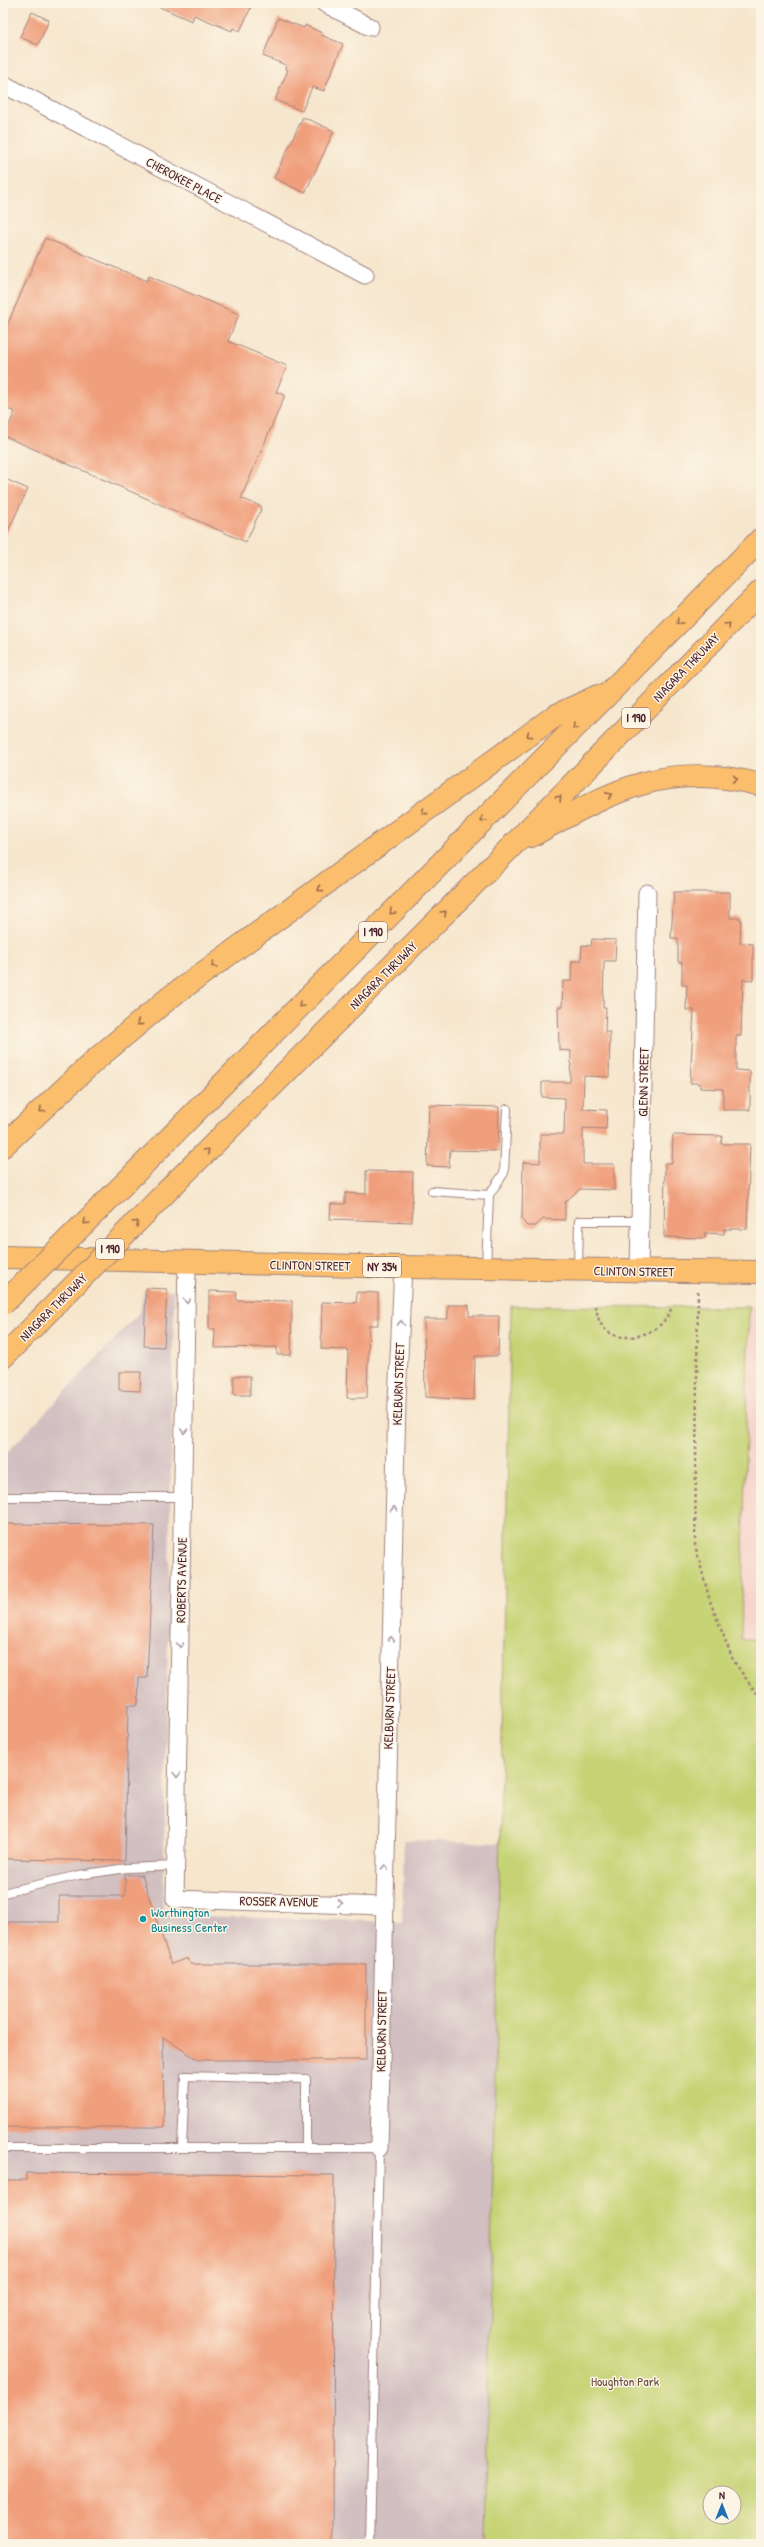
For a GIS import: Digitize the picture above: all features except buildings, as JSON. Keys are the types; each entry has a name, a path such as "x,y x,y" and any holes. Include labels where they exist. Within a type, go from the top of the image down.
{"main road":[{"name":"I 190","path":"3,1304 134,1174 761,539"},
{"name":"NIAGARA THRUWAY","path":"3,1357 512,846 761,591"},
{"path":"3,1146 94,1061 169,998 555,716 612,689"},
{"path":"512,846 610,795 650,781 715,776 761,785"},
{"name":"CLINTON STREET","path":"3,1257 403,1267 761,1272"}],"street":[{"path":"324,3 370,27"},
{"name":"CHEROKEE PLACE","path":"3,84 365,275"},
{"name":"GLENN STREET","path":"638,1271 647,893"},
{"name":"ROBERTS AVENUE","path":"175,1899 187,1262"},
{"name":"KELBURN STREET","path":"379,2148 397,1401 403,1267"},
{"name":"ROSSER AVENUE","path":"175,1899 384,1906"}],"lane":[{"path":"486,1268 489,1195 504,1173 507,1109"},
{"path":"432,1191 489,1195"},
{"path":"578,1270 579,1221 639,1222"},
{"path":"3,1497 183,1497"},
{"path":"3,1893 79,1875 127,1868 175,1866"},
{"path":"182,2148 185,2076 306,2079 306,2148"},
{"path":"3,2148 379,2148 370,2544"}],"path":[{"path":"698,1271 695,1545 710,1601 733,1660 761,1700"},
{"path":"595,1306 601,1325 614,1336 628,1338 649,1332 664,1321 672,1307"}],"shaded area":[{"name":"Worthington Business Center","path":"144,1290 174,1291 163,1915 402,1922 404,1840 500,1843 485,2544 3,2544 3,1457 140,1312"},
{"path":"749,1307 761,1307 761,1639 741,1639"}],"green space":[{"name":"Houghton Park","path":"511,1306 749,1307 741,1639 761,1639 761,2544 485,2544"}],"place":[{"name":"Worthington Business Center","path":"143,1919"}]}
